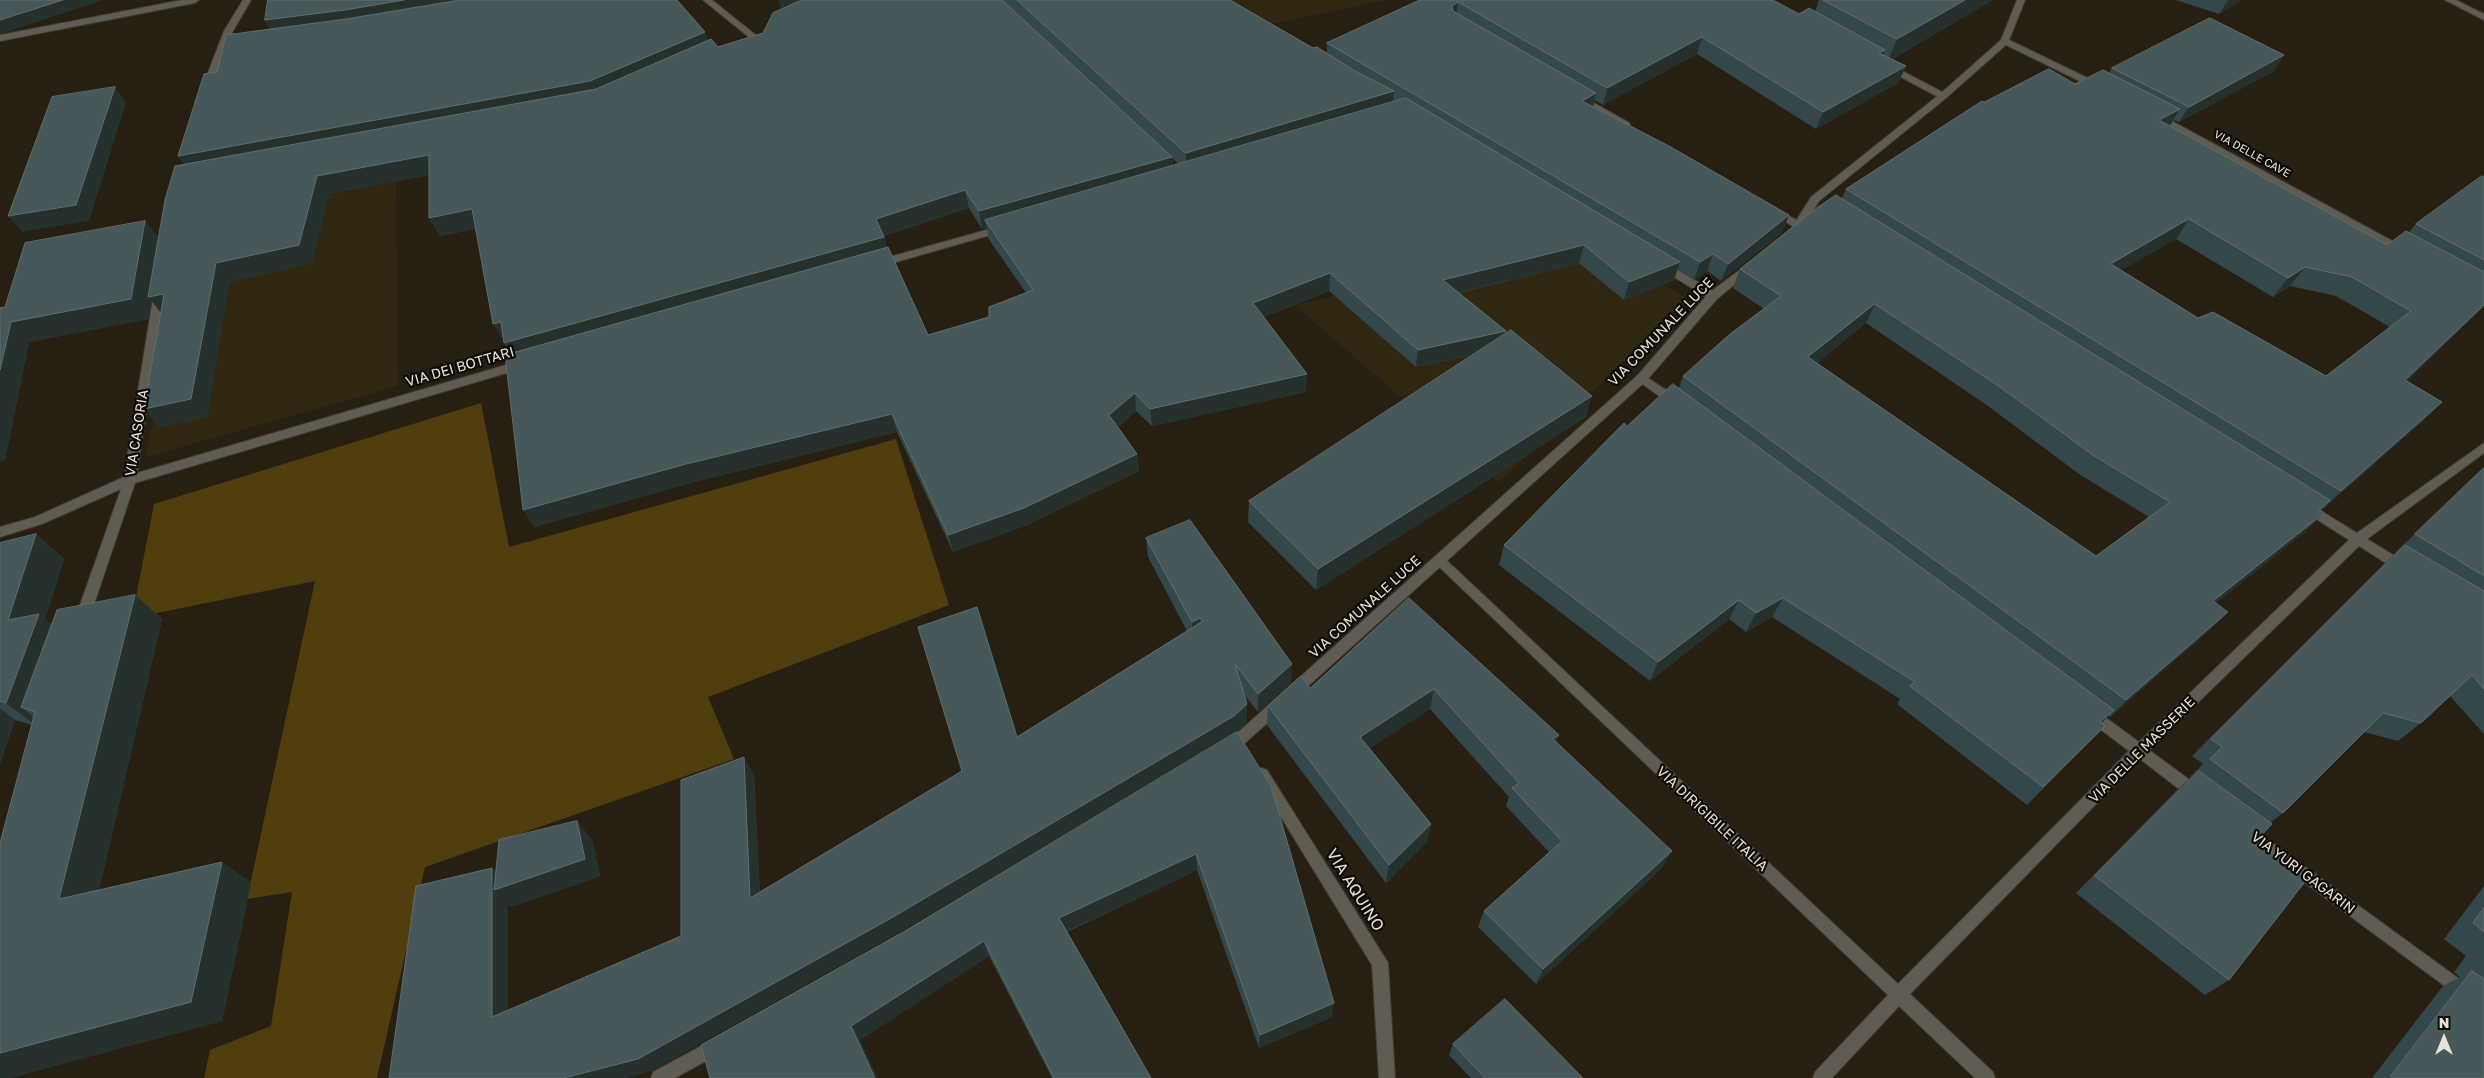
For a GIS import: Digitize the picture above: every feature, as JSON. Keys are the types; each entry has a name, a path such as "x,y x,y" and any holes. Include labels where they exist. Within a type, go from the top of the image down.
{"street":[{"path":"0,38 195,0"},
{"path":"204,98 224,50 236,14 247,0"},
{"path":"707,0 753,36"},
{"path":"1786,238 1800,226 1815,199 1943,96 2005,41 2021,0"},
{"path":"2449,0 2484,17"},
{"path":"2005,41 2108,91"},
{"path":"1878,61 1943,96"},
{"path":"1575,95 1636,130"},
{"name":"VIA DELLE CAVE","path":"2151,112 2416,258"},
{"path":"1815,199 1829,208"},
{"path":"1764,205 1800,226"},
{"path":"868,266 1012,226"},
{"path":"1653,260 1713,296"},
{"name":"VIA COMUNALE LUCE","path":"1214,754 1240,739 1642,378 1713,296 1756,261"},
{"name":"VIA CASORIA","path":"79,628 130,480 162,278"},
{"name":"VIA DEI BOTTARI","path":"0,532 38,521 130,480 532,361"},
{"path":"1642,378 1684,408"},
{"name":"VIA DELLE MASSERIE","path":"1821,1078 1898,995 2139,751 2358,539 2484,447"},
{"path":"2299,502 2417,576"},
{"name":"VIA DIRIGIBILE ITALIA","path":"1439,560 1987,1078"},
{"path":"2076,703 2212,805"},
{"name":"VIA AQUINO","path":"1240,739 1380,963 1387,1078"},
{"name":"VIA YURI GAGARIN","path":"2236,823 2484,1007"},
{"path":"659,1078 727,1040"}],"shaded area":[{"path":"1211,0 1387,0 1251,28"},
{"path":"396,181 398,386 146,457 189,223"},
{"path":"1590,240 1687,299 1499,483 1295,305"},
{"path":"481,403 509,547 896,439 949,605 708,697 734,759 425,867 377,1078 204,1078 210,1050 271,1026 292,892 247,899 315,581 132,618 154,504"}],"building":[{"path":"0,0 63,0 0,20"},
{"path":"268,0 404,0 265,20"},
{"path":"460,0 677,0 705,32 590,81 178,156 204,74 217,72 226,35 346,19"},
{"path":"802,0 1002,0 1172,157 979,211 965,190 876,219 884,237 504,343 501,322 493,324 472,209 429,218 429,155 317,176 299,245 216,263 191,399 144,409 164,294 148,297 165,200 175,166 596,89 711,39 718,47 763,33 773,13"},
{"path":"1017,0 1230,0 1313,48 1317,47 1355,71 1394,91 1186,153"},
{"path":"1420,0 1773,0 1799,14 1809,8 1885,50 1879,53 1906,66 1823,112 1702,37 1607,88 1458,2 1452,6 1453,11 1596,93 1582,101 1669,146 1789,215 1728,264 1713,254 1700,262 1327,43"},
{"path":"1823,0 1965,0 1897,39"},
{"path":"2210,18 2284,55 2189,107 2112,68"},
{"path":"2049,69 2075,84 2103,70 2180,109 2159,120 2387,245 2406,231 2484,272 2484,305 2405,380 2442,402 2341,491 1846,189 1982,101 1984,102","holes":["2189,219 2288,278 2305,267 2352,277 2411,311 2326,376 2213,312 2198,318 2111,264"]},
{"path":"115,87 76,205 8,216 52,97"},
{"path":"1406,98 1680,262 1629,282 1584,245 1443,280 1506,331 1418,350 1330,273 1253,303 1307,374 1150,409 1135,393 1109,415 1137,454 1024,508 948,535 892,414 682,465 523,510 505,355 888,247 928,335 989,317 989,307 1033,290 985,220"},
{"path":"2482,176 2484,177 2484,260 2416,224"},
{"path":"1836,195 2330,500 2319,510 2324,513 2213,601 2228,612 2126,700 1683,376 1730,334 1781,296 1740,269 1814,210","holes":["1875,304 2000,387 2093,455 2170,502 2096,556 1808,357"]},
{"path":"145,221 131,299 11,322 0,370 0,308 5,307 25,243"},
{"path":"1511,330 1592,396 1318,569 1249,501"},
{"path":"1673,384 2114,710 2100,722 2105,726 2043,787 1910,686 1915,682 1783,598 1756,613 1739,600 1658,662 1504,545 1624,423 1627,426"},
{"path":"2484,468 2484,576 2415,534"},
{"path":"1190,520 1292,664 1258,694 1235,664 1247,704 1234,716 893,917 638,1059 564,1078 389,1078 416,886 492,868 492,1017 681,936 681,780 744,757 750,898 962,771 918,627 977,607 1017,737 1203,621 1200,618 1192,622 1146,538"},
{"path":"36,534 8,620 39,614 6,703 0,701 0,543"},
{"path":"2405,545 2484,591 2484,689 2472,675 2421,723 2383,713 2283,813 2210,759 2222,747 2211,739"},
{"path":"135,595 59,899 222,862 191,1002 0,1053 0,843 35,712 21,707 57,610"},
{"path":"1409,598 1559,735 1553,739 1672,851 1543,969 1484,911 1562,841 1512,788 1519,783 1434,689 1360,737 1431,824 1389,865 1268,706 1301,676 1310,688"},
{"path":"1237,732 1271,786 1334,1003 1260,1035 1196,854 1059,918 1151,1078 1054,1078 984,941 851,1026 875,1078 710,1078 701,1045 905,931"},
{"path":"2199,771 2272,824 2256,841 2307,879 2229,980 2095,876"},
{"path":"577,821 585,859 494,890 499,840"},
{"path":"2484,908 2484,932 2473,923"},
{"path":"2472,971 2484,979 2484,1078 2394,1078 2391,1076"},
{"path":"1505,999 1583,1078 1485,1078 1453,1044"}]}
